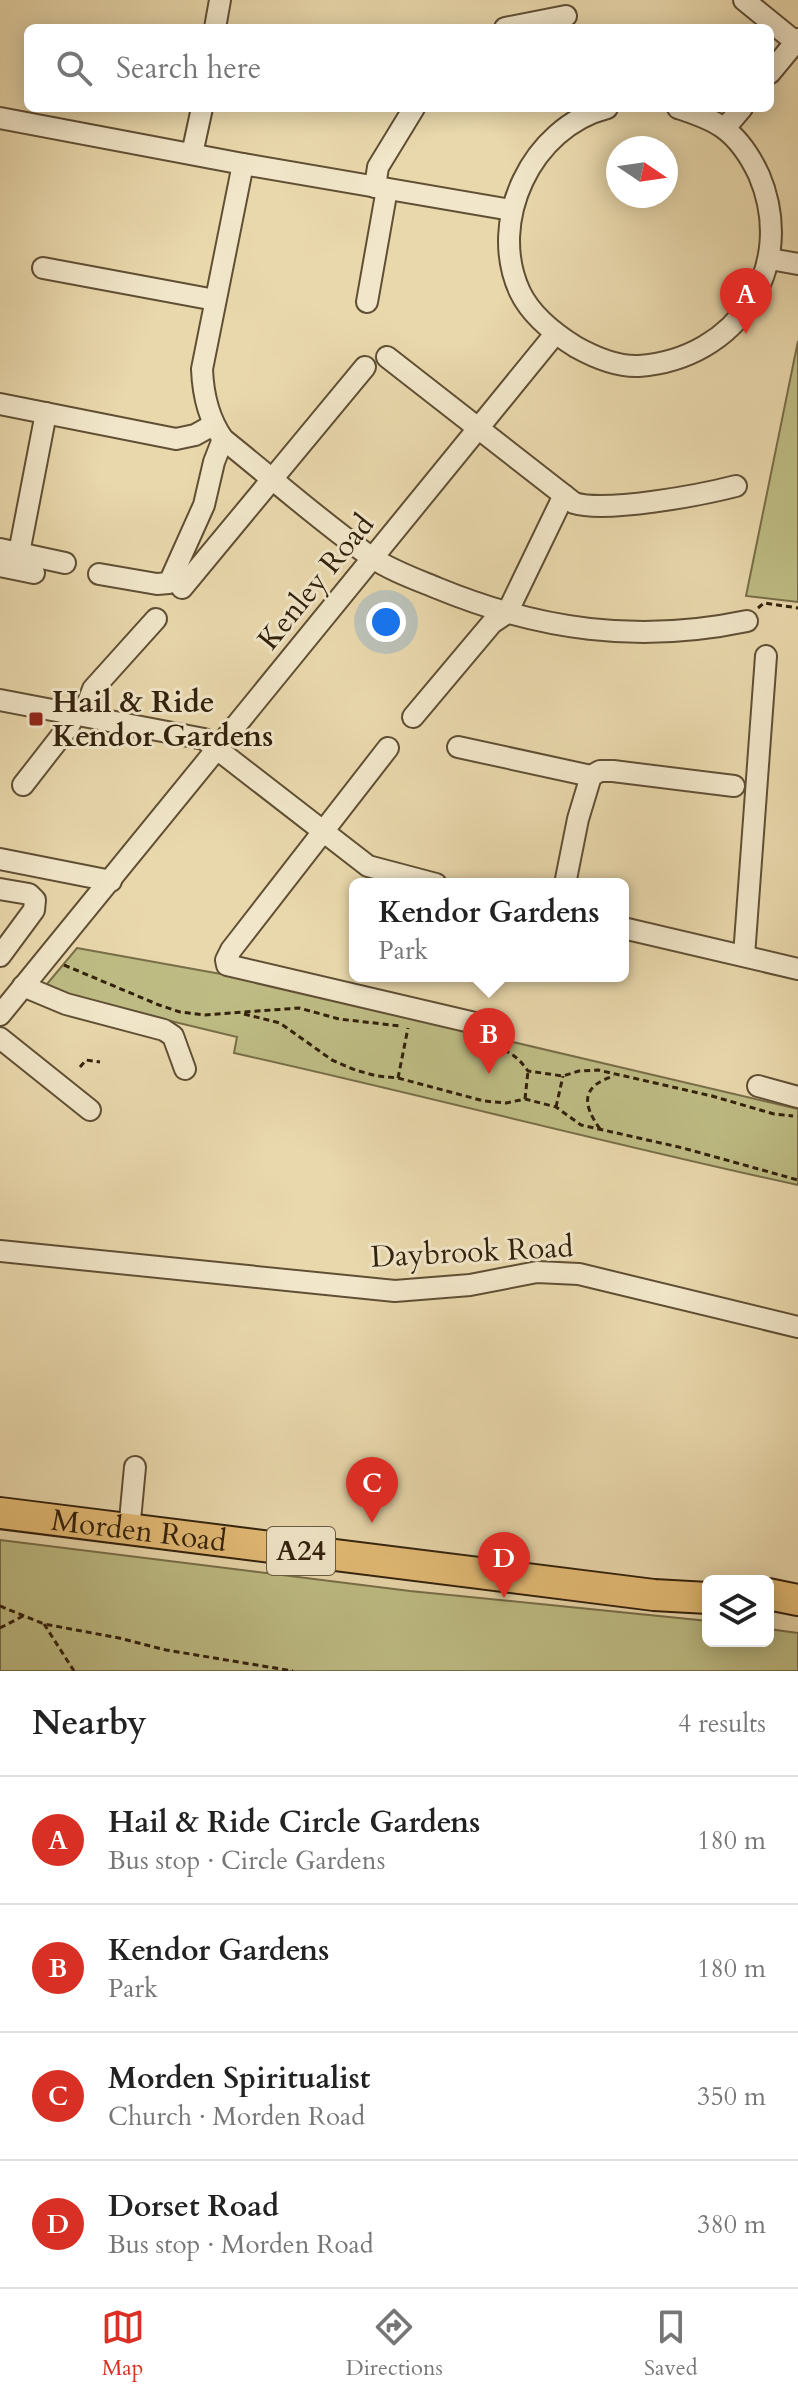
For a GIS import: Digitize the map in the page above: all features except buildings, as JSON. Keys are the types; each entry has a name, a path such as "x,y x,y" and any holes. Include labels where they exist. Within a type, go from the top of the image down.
{"highway":[{"name":"Morden Road","path":"0,1513 654,1595 702,1598"},
{"path":"774,1595 798,1600"},
{"path":"774,1615 798,1619"}],"street":[{"path":"216,24 220,0"},
{"path":"744,0 797,42 774,68"},
{"path":"523,24 565,15"},
{"path":"192,154 201,112"},
{"path":"367,302 381,188 378,167 412,112"},
{"path":"591,112 566,127 532,163 511,210 508,231 513,271 521,295 555,334 594,357 637,366 686,357 724,335 753,303 770,259 772,228 766,191 751,160 725,128 692,112"},
{"path":"725,128 739,112"},
{"path":"0,118 511,210"},
{"path":"243,164 202,369 205,399 218,432 373,558 422,582 507,613 557,626 641,632 695,630 752,614"},
{"path":"770,259 798,264"},
{"path":"43,268 215,300"},
{"name":"Kenley Road","path":"2,1008 111,881 555,334"},
{"path":"387,357 574,503 592,507 700,495 736,486"},
{"path":"182,588 365,367"},
{"path":"0,404 176,439 218,432"},
{"path":"46,413 10,551 65,563"},
{"path":"99,574 157,584 169,583 204,505 218,432"},
{"path":"413,717 492,623 507,613 564,495"},
{"path":"0,566 34,573"},
{"path":"23,785 79,714 93,689 156,619"},
{"path":"744,956 766,656"},
{"path":"0,700 197,736 368,866 413,878"},
{"path":"458,747 591,776 600,771 613,771 734,786"},
{"path":"388,748 231,950 227,965 493,1037"},
{"path":"566,878 578,819 591,776"},
{"path":"0,859 111,881"},
{"path":"0,889 29,894 35,900 34,910 9,929 0,956"},
{"path":"629,929 798,969"},
{"path":"23,986 66,1004 164,1030 173,1036 185,1069"},
{"path":"0,1038 90,1110"},
{"path":"758,1086 798,1097"},
{"name":"Daybrook Road","path":"0,1251 395,1291 470,1285 516,1275 579,1274 798,1327"},
{"path":"129,1531 135,1467"}],"path":[{"path":"752,614 764,603 798,608"},
{"path":"62,962 70,969 180,1012 205,1015 299,1008 339,1019 408,1028 398,1078"},
{"path":"239,1013 280,1023 332,1060 355,1070 484,1101 506,1103 525,1099 556,1107 571,1121 798,1179"},
{"path":"493,1037 520,1059 528,1071 525,1099"},
{"path":"80,1067 86,1060 100,1062"},
{"path":"528,1071 563,1076 598,1070 712,1096 774,1114 798,1117"},
{"path":"600,1129 587,1108 587,1096 593,1085 617,1075"},
{"path":"556,1107 563,1076"},
{"path":"0,1606 44,1624 166,1650 293,1671"},
{"path":"0,1628 25,1615"},
{"path":"44,1624 74,1671"}],"shaded area":[{"path":"798,341 798,602 746,596"},
{"path":"77,948 232,976 798,1109 798,1185 234,1053 237,1037 42,990"},
{"path":"0,1540 410,1591 702,1620 702,1647 774,1647 774,1630 798,1633 798,1671 0,1671"}],"place":[{"name":"Hail & Ride Circle Gardens","path":"746,334"},
{"name":"Hail & Ride Kendor Gardens","path":"36,719"},
{"name":"Kendor Gardens","path":"489,1074"},
{"name":"Morden Spiritualist","path":"372,1523"},
{"name":"Dorset Road","path":"504,1598"}]}
